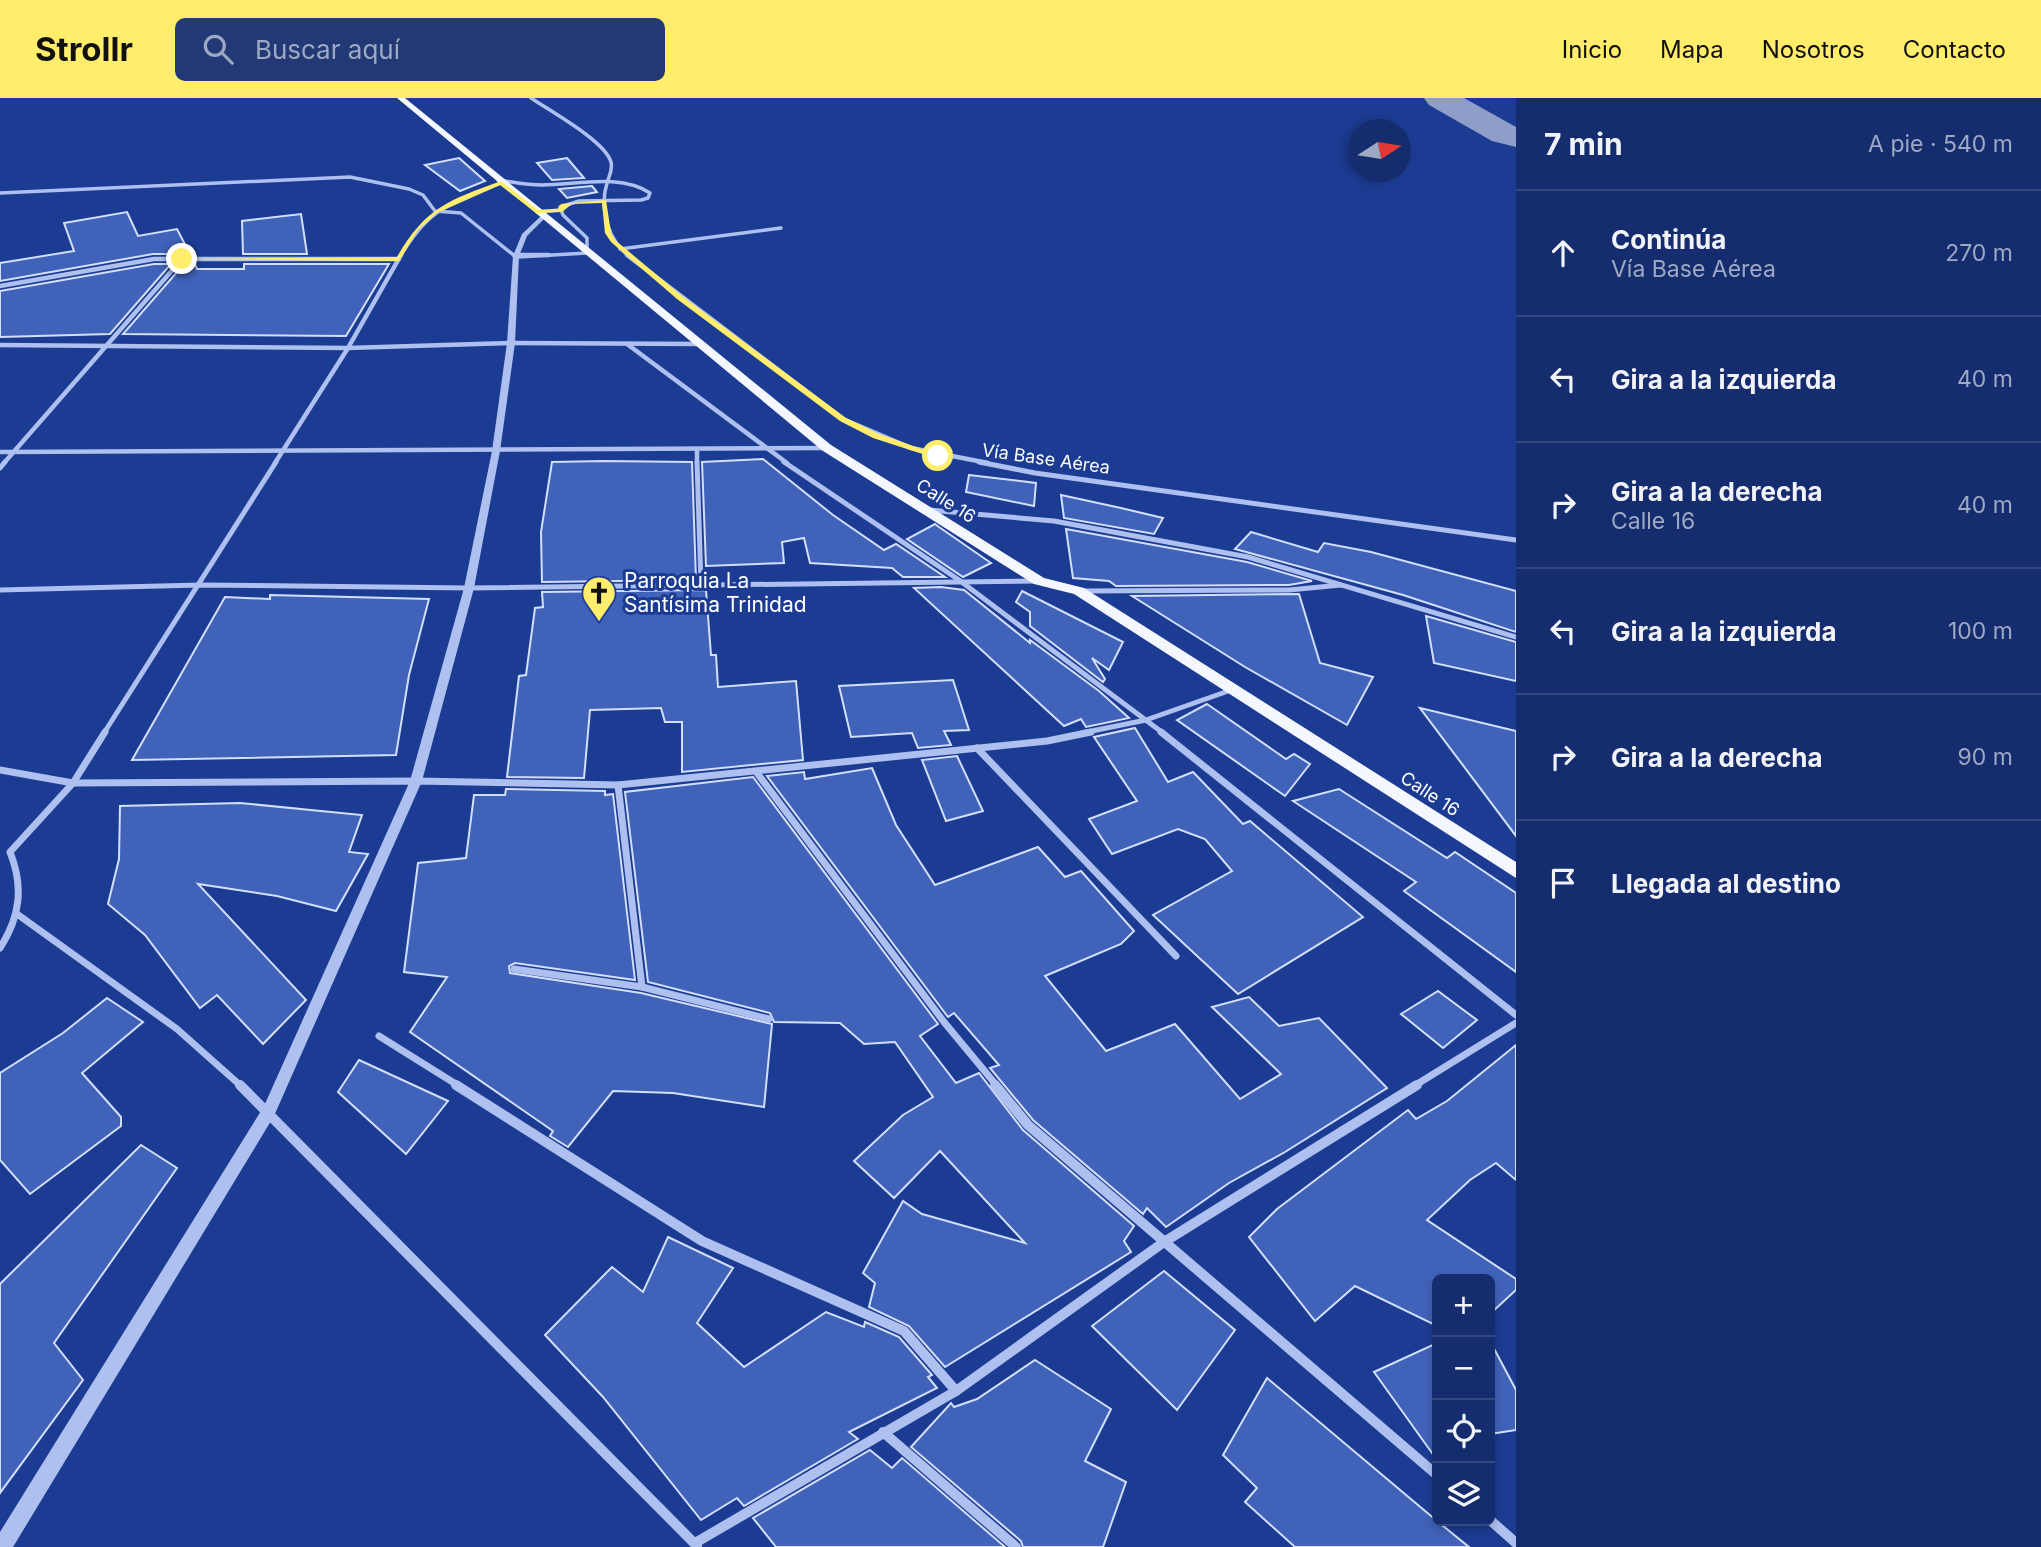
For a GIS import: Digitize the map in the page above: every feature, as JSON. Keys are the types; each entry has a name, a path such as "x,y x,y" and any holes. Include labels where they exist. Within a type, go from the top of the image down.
{"main road":[{"name":"Calle 16","path":"401,98 827,448 1039,581 1079,591 1516,871"}],"street":[{"name":"Vía Base Aérea","path":"531,98 606,153 612,170 604,202 608,233 620,248 690,306 843,419 911,448 1035,473 1516,540"},
{"path":"0,193 350,177 409,189 423,195 435,212"},
{"path":"2,1547 269,1111 416,781 469,588 496,451 511,343 517,252 524,235 539,214 560,210 563,205 571,202 650,197 650,191 607,183 541,185 499,181 435,212 416,229 348,348 73,783 10,852"},
{"path":"435,212 461,213 517,252 587,253 587,238 560,210"},
{"path":"620,248 780,228"},
{"path":"0,286 154,259 399,259"},
{"path":"0,468 182,259"},
{"path":"0,345 348,348 511,343 700,344"},
{"path":"627,344 767,450 959,580 1146,720 1516,1015"},
{"path":"0,452 827,448"},
{"path":"697,450 701,583"},
{"path":"928,510 1054,521 1248,557 1516,637"},
{"path":"0,590 200,584 469,588 701,583 1039,581"},
{"path":"1079,591 1289,590 1347,585"},
{"path":"0,770 73,783 416,781 618,785 757,773 1047,741 1146,720 1234,689"},
{"path":"977,748 1176,956"},
{"path":"757,773 944,1022 1028,1125 1432,1471"},
{"path":"618,785 642,987"},
{"path":"0,849 10,852 19,871 22,891 10,935 0,948"},
{"path":"17,914 177,1029 269,1111 696,1545 956,1391 1164,1242 1516,1023"},
{"path":"513,968 642,987 769,1019"},
{"path":"379,1036 702,1241 904,1331 956,1391"},
{"path":"883,1432 1016,1547"},
{"path":"1495,1524 1516,1543"}],"building":[{"path":"459,158 485,181 460,191 425,165"},
{"path":"567,158 584,178 552,180 537,163"},
{"path":"592,186 597,192 567,198 559,189"},
{"path":"127,212 138,236 177,229 190,254 153,254 0,281 0,263 74,251 64,223"},
{"path":"301,214 307,254 243,254 242,221"},
{"path":"154,264 171,264 110,334 0,337 0,291"},
{"path":"184,264 195,264 197,269 244,269 244,264 389,264 346,336 123,334"},
{"path":"763,459 833,515 884,550 896,544 945,577 903,577 892,568 810,563 804,538 782,542 784,563 706,566 702,462"},
{"path":"552,462 692,462 696,580 542,582 541,532"},
{"path":"969,475 1036,483 1034,506 966,492"},
{"path":"1061,495 1163,518 1154,534 1064,518"},
{"path":"935,524 991,563 963,577 907,539"},
{"path":"1066,529 1247,562 1312,581 1289,585 1116,586 1109,581 1073,578"},
{"path":"1251,532 1318,552 1324,543 1371,552 1516,591 1516,632 1403,595 1235,549"},
{"path":"914,588 964,590 1030,643 1030,640 1099,691 1129,718 1086,727 1081,719 1064,726"},
{"path":"706,590 711,655 716,655 718,687 796,681 803,760 682,772 682,722 665,722 661,708 590,710 584,778 507,777 519,676 526,675 535,608 543,607 542,592"},
{"path":"1022,591 1123,642 1109,670 1092,658 1105,679 1103,682 1030,626 1030,612 1016,602"},
{"path":"1299,594 1320,663 1373,677 1347,725 1245,667 1132,596"},
{"path":"270,595 429,599 409,675 396,755 132,760 225,597 270,599"},
{"path":"1426,616 1516,642 1516,681 1434,663"},
{"path":"953,680 969,730 944,731 951,745 918,748 912,733 851,737 839,686"},
{"path":"1207,704 1286,759 1294,754 1310,764 1285,796 1177,720"},
{"path":"1420,708 1516,731 1516,836"},
{"path":"1135,728 1168,782 1193,772 1243,824 1250,821 1363,917 1238,994 1153,915 1232,871 1205,839 1178,829 1112,854 1089,819 1137,801 1094,737"},
{"path":"957,756 983,811 946,821 922,760"},
{"path":"872,768 896,825 935,885 1038,847 1065,877 1081,871 1134,931 1121,944 1045,976 1106,1051 1175,1024 1240,1099 1281,1074 1212,1007 1249,997 1279,1026 1319,1018 1387,1088 1285,1152 1229,1183 1166,1227 1147,1208 1143,1214 1033,1120 990,1068 999,1065 954,1013 948,1017 767,776 804,772 805,779"},
{"path":"753,777 938,1024 920,1036 956,1083 979,1073 1023,1130 1134,1226 1124,1241 1131,1252 945,1367 909,1326 869,1307 875,1283 863,1273 903,1201 922,1214 1025,1243 940,1151 894,1198 854,1161 903,1115 933,1097 895,1042 864,1044 840,1023 774,1022 770,1013 648,982 625,792"},
{"path":"506,789 605,791 605,795 613,794 635,980 515,963 509,966 510,973 641,993 772,1024 764,1107 673,1093 613,1091 568,1147 550,1136 553,1131 410,1032 447,977 404,972 418,863 466,858 474,795 505,795"},
{"path":"1339,789 1447,858 1455,852 1516,893 1516,972 1404,891 1416,882 1293,801"},
{"path":"240,803 362,815 349,852 368,854 336,911 277,896 198,884 306,1000 263,1044 217,995 200,1008 145,935 108,904 119,859 120,806"},
{"path":"1438,991 1477,1020 1443,1048 1401,1014"},
{"path":"107,998 143,1022 82,1073 121,1117 121,1126 30,1194 0,1160 0,1073 63,1033"},
{"path":"1516,1045 1516,1180 1496,1163 1470,1180 1427,1220 1516,1279 1516,1290 1495,1309 1495,1274 1432,1274 1432,1324 1355,1286 1315,1321 1249,1237 1277,1209 1408,1110 1416,1119 1447,1101"},
{"path":"359,1060 448,1101 406,1154 338,1092"},
{"path":"141,1145 177,1168 54,1343 83,1380 0,1493 0,1284"},
{"path":"668,1237 733,1268 697,1323 744,1367 826,1312 864,1327 865,1322 899,1337 932,1375 928,1377 937,1388 849,1432 858,1439 744,1506 737,1498 701,1520 603,1397 545,1335 612,1267 643,1292"},
{"path":"1164,1271 1235,1330 1177,1410 1092,1326"},
{"path":"1432,1345 1432,1453 1374,1372"},
{"path":"1495,1350 1516,1390 1516,1430 1495,1433"},
{"path":"1035,1360 1111,1409 1085,1461 1126,1482 1103,1547 1023,1547 1021,1541 911,1447 951,1403 954,1407 977,1399"},
{"path":"1267,1378 1432,1517 1432,1526 1443,1526 1469,1547 1295,1547 1245,1502 1257,1488 1223,1455"},
{"path":"870,1450 892,1468 902,1458 1005,1547 776,1547 753,1518"}],"taxiway":[{"path":"1440,98 1504,134 1516,137"}],"place":[{"name":"Parroquia La Santísima Trinidad","path":"599,623"}],"route":[{"path":"182,259 399,259 416,229 435,212 501,183 536,212 560,210 560,207 571,202 604,202 608,233 613,241 680,298 843,419 876,436 938,456"}]}
